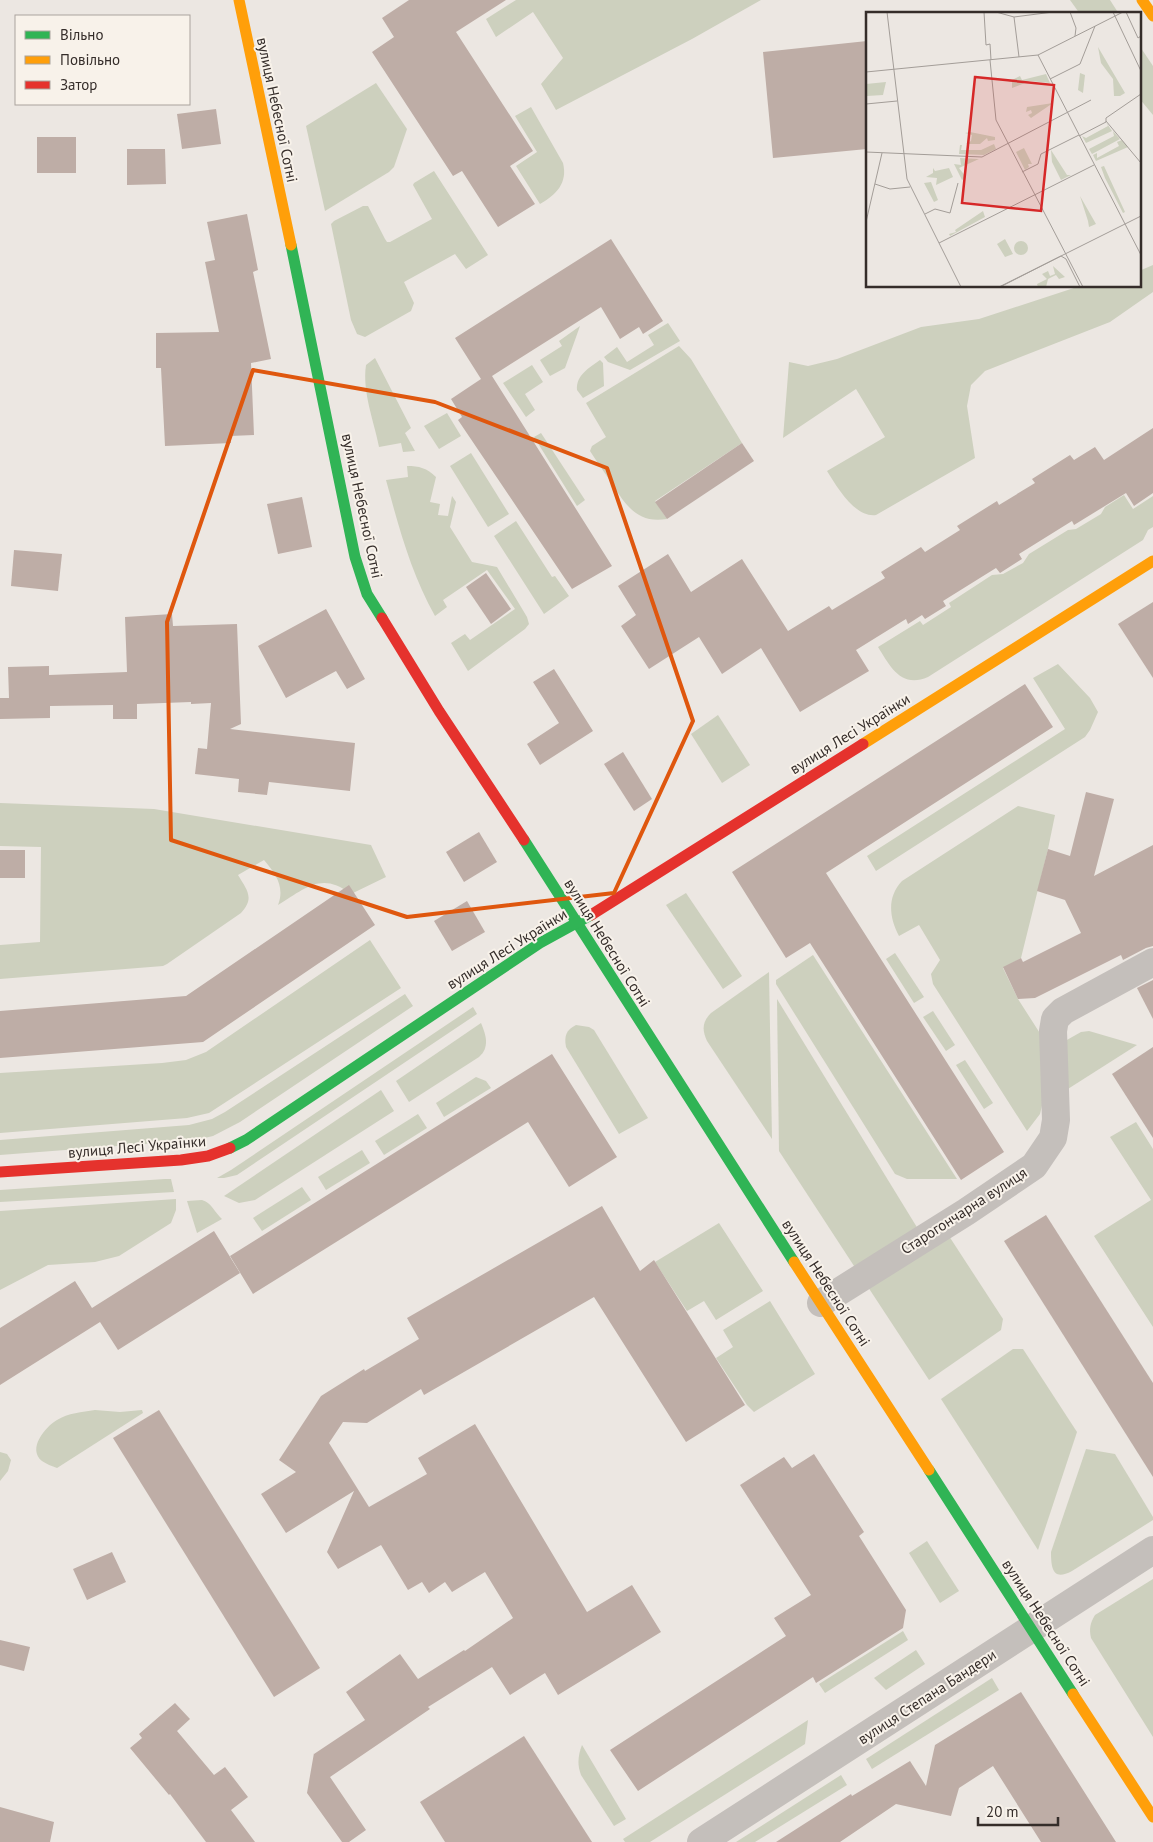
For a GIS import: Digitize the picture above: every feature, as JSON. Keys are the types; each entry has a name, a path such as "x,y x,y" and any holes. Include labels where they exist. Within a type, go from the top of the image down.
{"street":[{"name":"вулиця Небесної Сотні","path":"239,0 360,575 367,594 420,682 578,923 648,1036 1153,1817"},
{"path":"1142,0 1153,16"},
{"name":"вулиця Лесі Українки","path":"0,1172 201,1158 220,1154 246,1140 540,943 578,923 1153,561"},
{"name":"Старогончарна вулиця","path":"821,1303 966,1212 1034,1166 1053,1138 1056,1120 1053,1031 1055,1019 1064,1011 1153,962"},
{"name":"вулиця Степана Бандери","path":"701,1842 1153,1550"}],"highlighted area":[{"path":"253,370 435,402 607,468 693,721 614,893 407,917 171,840 167,622"}],"green space":[{"path":"516,0 761,0 692,39 556,110 541,84 563,58 533,12 496,37 486,19"},
{"path":"1070,0 1110,0 1118,12 1079,12"},
{"path":"1140,46 1153,66 1153,115 1140,99"},
{"path":"376,83 407,129 394,167 389,172 325,211 306,126"},
{"path":"531,107 563,163 564,170 564,177 559,188 551,197 540,204 516,166 537,152 515,116"},
{"path":"434,171 488,255 466,269 455,254 404,282 414,303 411,311 365,337 357,334 351,320 331,224 363,206 368,206 385,239 387,242 390,242 432,219 413,185"},
{"path":"1153,265 1153,292 1110,322 985,371 971,385 967,406 975,458 876,515 868,515 854,507 841,493 827,471 885,437 856,389 783,438 789,362 808,366 837,359 921,327 979,319 1074,288 1140,288 1140,271"},
{"path":"668,323 680,341 630,370 608,362 604,357 617,347 627,362 654,345 648,335"},
{"path":"580,326 565,368 550,376 540,360 562,346 559,341"},
{"path":"679,346 691,359 742,443 655,501 667,519 648,519 640,516 628,506 590,451 592,446 606,437 586,403"},
{"path":"375,358 411,428 405,433 415,451 403,452 401,443 379,447 369,406 365,375 366,365"},
{"path":"600,360 603,363 604,386 583,398 577,390 579,380 584,372"},
{"path":"532,365 543,382 525,394 535,410 526,417 503,383"},
{"path":"447,413 461,436 439,449 424,426"},
{"path":"541,433 585,500 577,506 534,437"},
{"path":"471,453 509,514 488,527 450,466"},
{"path":"407,466 423,468 436,477 430,502 440,504 438,515 448,516 452,496 456,502 450,527 472,562 497,567 527,617 529,624 525,629 468,671 451,643 465,634 470,640 515,609 487,570 443,600 447,607 435,616 412,567 386,480 408,477"},
{"path":"1124,495 1133,509 1153,496 1153,527 1148,530 1143,540 928,677 910,680 897,674 892,668 878,647 920,621 923,625 951,607 949,603 992,575 1003,574 1023,563 1029,554 1068,530 1076,529 1101,514 1105,507"},
{"path":"516,521 552,577 555,576 569,596 544,614 494,536"},
{"path":"1058,664 1090,698 1098,712 1085,737 876,871 867,856 1065,729 1033,678"},
{"path":"718,715 750,765 722,783 691,734"},
{"path":"0,803 154,809 371,845 386,877 351,894 331,884 313,885 278,905 280,887 272,870 264,860 238,875 247,890 249,898 241,913 163,966 0,979 0,945 40,942 41,847 0,846"},
{"path":"1018,806 1055,815 1021,958 1003,968 1018,999 1043,1038 1044,1097 1040,1114 1027,1131 933,984 931,974 940,960 919,925 899,936 893,922 891,907 894,894 902,881"},
{"path":"686,893 742,976 723,989 666,905"},
{"path":"370,940 401,988 209,1113 187,1118 0,1133 0,1073 186,1060 206,1052"},
{"path":"895,953 924,997 914,1003 886,959"},
{"path":"813,955 957,1179 907,1179 895,1174 776,984 776,980"},
{"path":"769,972 772,1139 707,1041 704,1033 704,1023 711,1013"},
{"path":"405,994 413,1006 240,1122 213,1136 196,1140 0,1155 0,1140 189,1125 212,1119"},
{"path":"777,999 918,1229 856,1269 779,1151"},
{"path":"473,1007 477,1014 237,1175 217,1178 231,1170"},
{"path":"933,1011 955,1045 946,1051 923,1017"},
{"path":"481,1023 486,1045 479,1057 409,1102 396,1081"},
{"path":"576,1025 589,1027 594,1030 648,1118 619,1134 566,1047 566,1034"},
{"path":"1089,1031 1137,1045 1060,1094 1058,1045 1081,1032"},
{"path":"965,1060 993,1103 984,1109 956,1065"},
{"path":"476,1077 486,1081 491,1088 444,1117 436,1103"},
{"path":"381,1090 394,1111 255,1200 239,1203 224,1196"},
{"path":"418,1114 427,1128 384,1155 375,1141"},
{"path":"1136,1122 1153,1149 1153,1327 1094,1236 1151,1200 1110,1137"},
{"path":"362,1150 370,1163 326,1190 318,1177"},
{"path":"171,1179 174,1192 0,1202 0,1190"},
{"path":"302,1187 311,1200 262,1231 253,1218"},
{"path":"176,1199 176,1210 171,1223 119,1256 95,1262 48,1265 0,1290 0,1211"},
{"path":"202,1200 210,1205 222,1219 197,1233 187,1201"},
{"path":"719,1223 763,1291 716,1320 704,1301 687,1311 655,1262"},
{"path":"947,1233 1003,1319 1001,1330 929,1380 866,1284"},
{"path":"770,1301 815,1374 754,1412 747,1405 716,1358 733,1347 723,1330"},
{"path":"1013,1349 1023,1349 1077,1432 1038,1550 941,1399"},
{"path":"95,1410 120,1412 142,1410 143,1413 57,1468 42,1461 36,1451 37,1445 43,1433 52,1423 75,1413"},
{"path":"1086,1449 1115,1454 1153,1520 1072,1571 1061,1575 1054,1572 1051,1552"},
{"path":"0,1452 7,1454 11,1460 8,1471 0,1481"},
{"path":"927,1541 959,1591 940,1603 909,1553"},
{"path":"1153,1579 1153,1737 1091,1638 1090,1629 1095,1615"},
{"path":"903,1631 908,1640 825,1693 819,1684"},
{"path":"916,1650 925,1664 886,1690 874,1678"},
{"path":"992,1678 999,1690 872,1769 866,1759"},
{"path":"808,1720 805,1744 650,1842 625,1842 623,1839"},
{"path":"582,1745 626,1819 614,1826 581,1775 578,1760"},
{"path":"841,1775 847,1785 755,1842 736,1842"}],"building":[{"path":"409,0 506,0 456,32 533,151 510,166 535,204 498,227 462,171 453,176 372,52 394,37 382,18"},
{"path":"866,41 866,149 773,158 763,52"},
{"path":"216,109 221,144 182,149 177,114"},
{"path":"37,137 76,137 76,173 37,173"},
{"path":"127,149 165,149 166,184 127,185"},
{"path":"247,214 258,270 253,272 271,359 251,363 254,435 230,436 231,443 165,446 161,368 156,368 156,333 219,332 205,262 215,260 207,222"},
{"path":"611,239 663,321 643,334 639,327 620,339 601,307 492,376 612,566 572,589 458,420 462,417 451,399 481,379 455,338"},
{"path":"1153,428 1153,493 1134,506 1126,493 1074,525 1072,521 1019,554 1022,559 1000,573 996,568 943,601 946,606 925,619 922,615 908,624 906,619 856,650 869,671 800,712 761,648 722,674 699,637 649,669 621,626 636,615 618,586 668,554 691,592 742,559 788,631 829,606 832,610 885,578 881,572 921,547 925,552 960,530 957,526 997,501 999,505 1035,483 1032,479 1070,455 1074,460 1095,447 1104,460"},
{"path":"742,443 754,461 667,519 655,502"},
{"path":"302,497 312,547 278,554 267,504"},
{"path":"14,550 62,554 58,591 11,586"},
{"path":"486,573 511,609 491,624 466,587"},
{"path":"1153,602 1153,678 1118,624"},
{"path":"326,609 365,679 347,689 336,671 286,698 258,646"},
{"path":"172,614 173,626 237,624 241,724 230,729 355,743 350,791 269,782 267,795 238,792 239,779 195,774 198,748 207,749 211,703 137,704 137,719 113,719 113,705 50,706 50,718 0,719 0,698 9,698 8,667 49,666 49,675 127,672 125,617"},
{"path":"554,669 593,731 540,765 527,744 559,723 533,682"},
{"path":"1025,684 1053,727 826,873 1004,1152 961,1180 810,943 786,958 732,872"},
{"path":"623,752 652,799 634,811 604,764"},
{"path":"1086,792 1114,799 1094,876 1153,845 1153,946 1123,960 1121,955 1035,998 1018,999 1003,967 1021,958 1023,962 1081,933 1065,900 1037,891 1048,849 1070,856"},
{"path":"479,832 497,862 464,882 446,852"},
{"path":"0,850 25,850 25,878 0,878"},
{"path":"349,885 375,925 203,1042 0,1058 0,1011 186,996"},
{"path":"467,901 485,932 452,951 434,921"},
{"path":"1153,980 1153,1019 1137,988"},
{"path":"1153,1047 1153,1138 1112,1074"},
{"path":"552,1054 617,1157 569,1187 528,1122 253,1294 230,1256"},
{"path":"602,1206 640,1271 654,1260 745,1405 686,1442 594,1297 424,1395 421,1389 367,1423 343,1422 329,1443 369,1507 427,1474 418,1458 475,1424 587,1612 632,1585 661,1632 558,1695 545,1673 510,1695 492,1667 428,1707 430,1709 330,1777 366,1830 349,1842 342,1842 307,1793 314,1753 365,1720 346,1692 400,1654 418,1679 465,1651 513,1618 485,1572 452,1592 445,1582 429,1593 422,1582 408,1590 381,1545 338,1569 327,1552 354,1491 286,1533 261,1494 296,1472 279,1460 321,1396 364,1369 365,1371 419,1339 407,1318"},
{"path":"1046,1215 1153,1383 1153,1477 1004,1241"},
{"path":"214,1231 240,1273 118,1350 100,1322 0,1385 0,1328 75,1281 92,1308"},
{"path":"159,1410 320,1668 274,1697 113,1438"},
{"path":"814,1454 864,1532 859,1536 906,1610 903,1628 816,1683 813,1677 638,1791 610,1750 786,1636 774,1618 811,1595 740,1485 784,1457 792,1468"},
{"path":"112,1552 126,1582 87,1600 73,1569"},
{"path":"0,1640 30,1647 24,1671 0,1665"},
{"path":"1021,1692 1116,1842 1041,1842 993,1766 959,1788 951,1816 896,1804 840,1842 776,1842 851,1794 852,1796 910,1761 926,1786 935,1745"},
{"path":"175,1703 190,1719 177,1731 214,1775 225,1767 248,1797 231,1810 255,1842 206,1842 170,1794 130,1748 142,1738 139,1734"},
{"path":"524,1736 592,1842 445,1842 420,1802"},
{"path":"0,1807 54,1822 50,1842 0,1842"}],"traffic: fast":[{"path":"291,245 355,557 367,594 382,618"},
{"path":"524,840 794,1262"},
{"path":"230,1148 246,1140 540,943 591,915"},
{"path":"929,1470 1073,1694"}],"traffic: slow":[{"path":"239,0 291,245"},
{"path":"1142,0 1153,16"},
{"path":"863,744 1153,561"},
{"path":"794,1262 929,1470"},
{"path":"1073,1694 1153,1817"}],"traffic: jam":[{"path":"382,618 439,711 524,840"},
{"path":"591,915 863,744"},
{"path":"0,1172 181,1160 208,1156 230,1148"}]}
